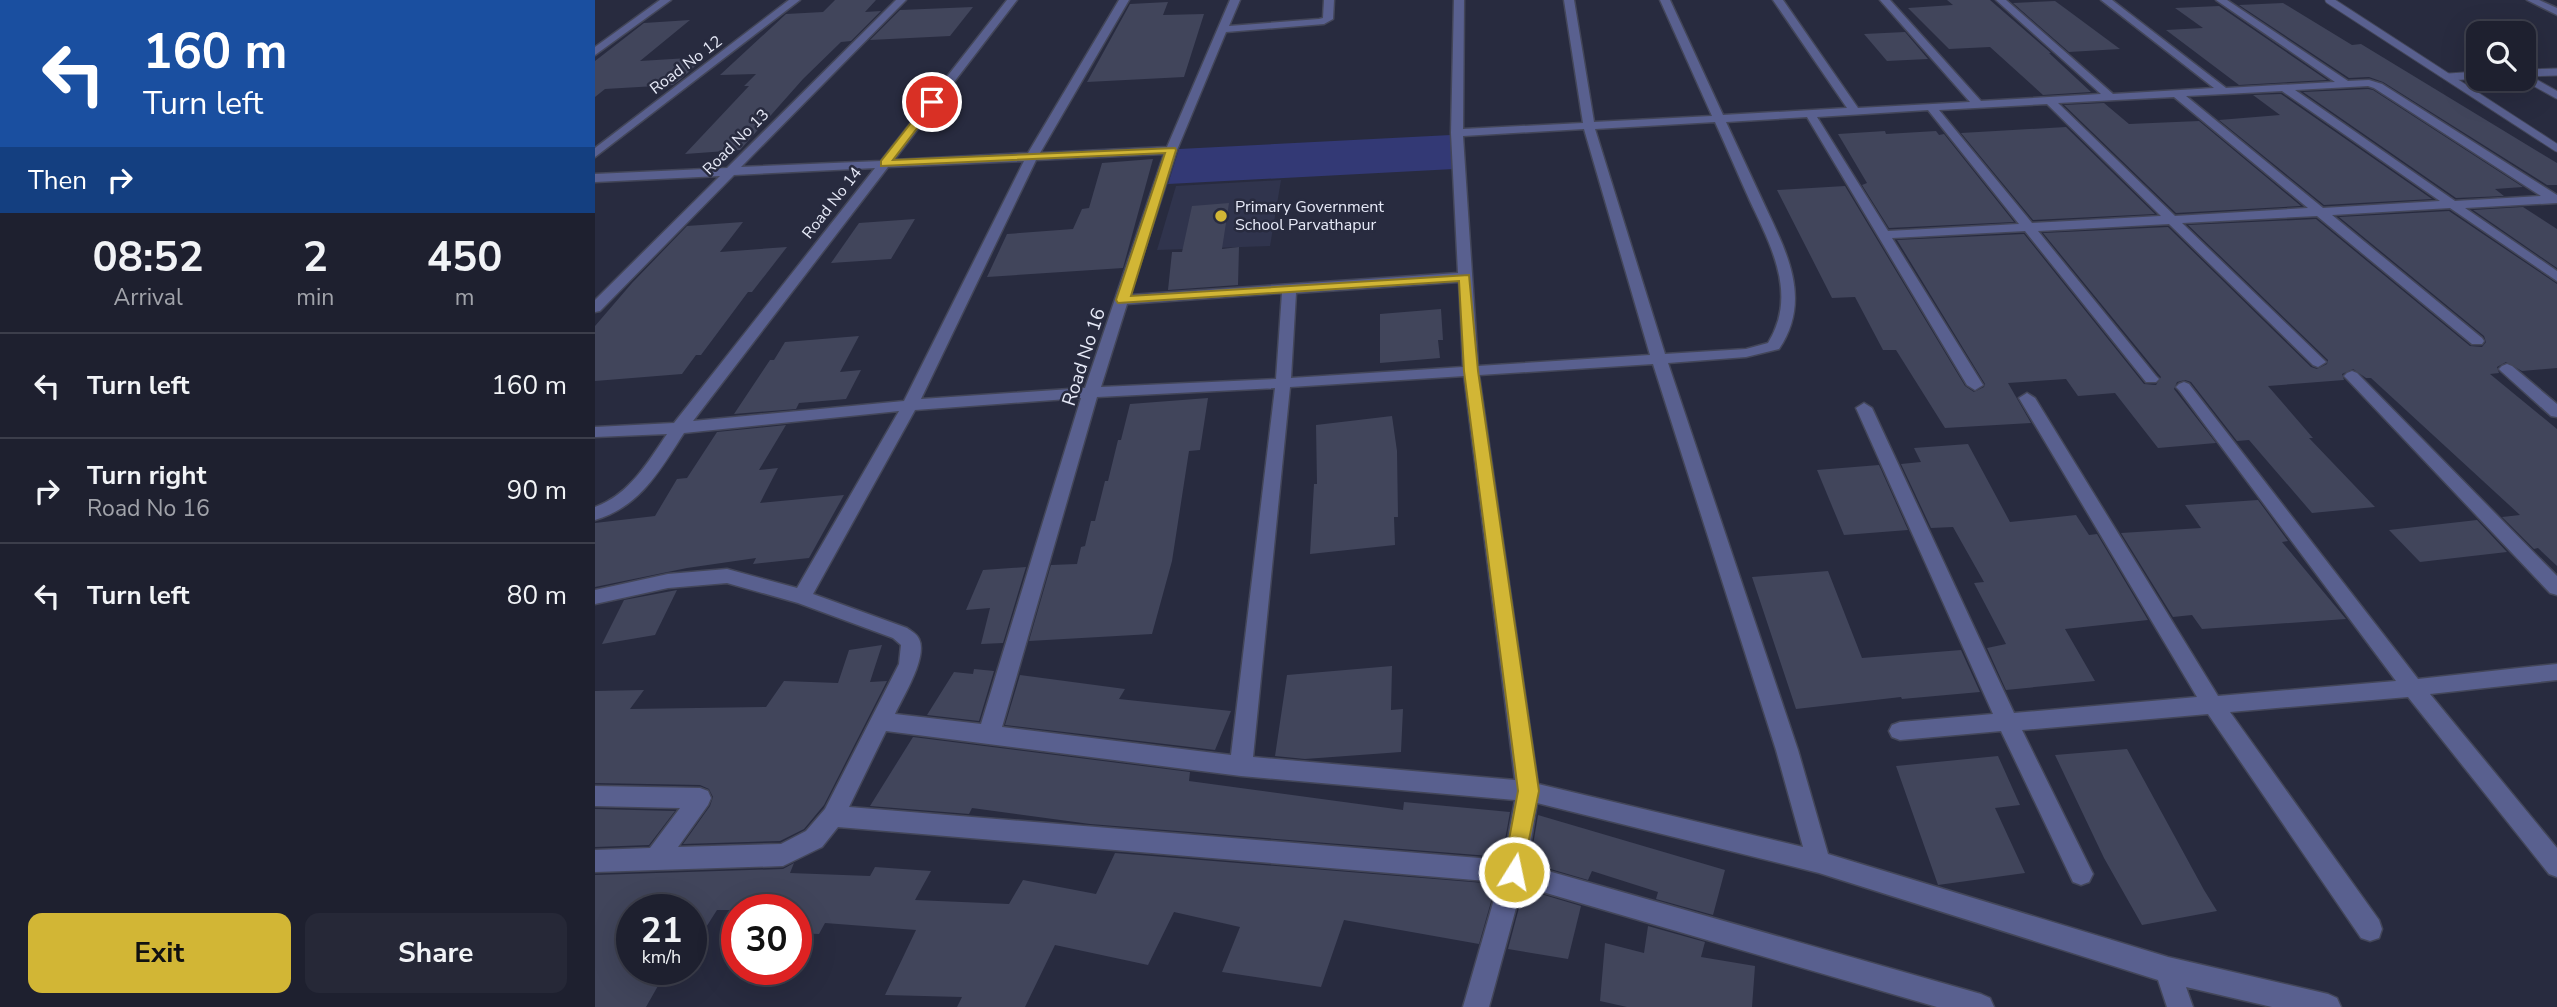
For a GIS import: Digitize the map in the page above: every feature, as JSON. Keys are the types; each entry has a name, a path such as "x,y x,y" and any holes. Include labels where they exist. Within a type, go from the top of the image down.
{"street":[{"path":"595,52 666,0"},
{"name":"Road No 12","path":"595,155 795,0"},
{"name":"Road No 13","path":"595,308 729,170 901,0"},
{"name":"Road No 14","path":"595,514 611,510 629,499 680,428 1012,0"},
{"path":"802,597 910,405 1033,155 1124,0"},
{"name":"Road No 16","path":"989,734 1091,392 1171,150 1234,0"},
{"path":"1222,29 1321,22 1328,19 1329,0"},
{"path":"1459,0 1457,133 1471,371 1528,791 1514,872 1476,1007"},
{"path":"1569,0 1589,126 1659,359 1787,750 1819,862"},
{"path":"595,432 680,428 910,405 1091,392 1283,383 1746,353 1774,346 1786,328 1790,286 1782,257 1665,0"},
{"path":"1778,0 1855,112"},
{"path":"1885,0 1979,105"},
{"path":"2001,0 2111,98"},
{"path":"2106,0 2224,91"},
{"path":"2221,0 2347,85"},
{"path":"2532,0 2557,12"},
{"path":"1457,133 2224,91 2378,86 2556,199"},
{"path":"2284,88 2557,278"},
{"path":"2178,94 2477,341"},
{"path":"2050,101 2318,362"},
{"path":"1932,108 2151,379"},
{"path":"1811,115 1975,385"},
{"path":"595,178 1171,150"},
{"path":"1883,235 2556,199"},
{"path":"1123,300 1465,277"},
{"path":"1241,766 1283,383 1289,289"},
{"path":"2507,369 2557,412"},
{"path":"2352,376 2557,588"},
{"path":"2184,387 2413,688 2557,866"},
{"path":"2027,398 2213,705 2370,929"},
{"path":"1864,408 2008,723 2081,874"},
{"path":"595,597 668,581 727,576 802,597 900,633 911,642 909,664 833,816 814,839 783,855 595,861"},
{"path":"1900,731 2413,688 2557,672"},
{"path":"881,720 1241,766 1528,791 1819,862 2168,970 2328,1007"},
{"path":"595,796 700,798 655,860"},
{"path":"833,816 1514,872 1981,1007"},
{"path":"2168,970 2180,1007"}],"lane":[{"path":"2329,0 2557,148"},
{"path":"2536,74 2557,72"},
{"path":"2448,77 2466,76"},
{"path":"2536,83 2557,95"}],"shaded area":[{"path":"1451,135 1454,169 1168,184 1179,149"},
{"name":"Primary Government School Parvathapur","path":"1281,180 1270,246 1157,250 1176,186"}],"building":[{"path":"835,0 876,0 865,12 881,11 851,41 841,42 803,79 740,150 685,154 749,86 744,86 756,74 720,75 786,14 823,12"},
{"path":"1947,0 1990,0 2091,92 2043,95 1990,47 1949,49 1908,8 1953,5"},
{"path":"2055,1 2120,49 2069,52 2013,3"},
{"path":"1168,2 1163,15 1204,14 1184,77 1087,82 1130,4"},
{"path":"2283,3 2352,45 2361,44 2557,163 2557,185 2547,185 2383,82 2369,77 2349,78 2239,5"},
{"path":"2219,6 2327,80 2239,85 2166,30 2203,28 2175,8"},
{"path":"973,7 950,36 870,40 900,10"},
{"path":"690,20 640,61 705,57 680,80 673,85 605,89 595,97 595,61 644,23"},
{"path":"1905,32 1928,59 1887,61 1864,34"},
{"path":"2368,89 2523,187 2495,189 2504,196 2456,198 2303,92"},
{"path":"2281,94 2432,199 2324,205 2219,120 2280,115 2253,95"},
{"path":"2104,103 2129,124 2199,121 2301,206 2176,213 2064,105"},
{"path":"2066,127 2155,214 2033,220 1961,133"},
{"path":"1885,131 1886,134 1936,131 1939,135 1944,134 2014,222 1889,228 1862,185 1867,183 1838,134"},
{"path":"1153,159 1123,268 987,277 1007,234 1073,229 1082,209 1089,208 1102,163"},
{"path":"1845,186 1965,386 1974,392 1985,384 1897,240 2024,234 2144,384 2156,385 2161,377 2043,233 2168,227 2311,367 2317,369 2327,364 2328,360 2188,225 2316,219 2470,346 2482,347 2486,342 2484,336 2339,217 2449,211 2557,284 2557,368 2522,371 2506,362 2497,367 2499,373 2490,374 2557,429 2557,566 2538,548 2534,549 2502,517 2520,515 2371,378 2366,378 2353,369 2342,374 2344,380 2268,386 2313,438 2309,438 2375,507 2312,513 2249,440 2237,441 2191,382 2185,380 2177,382 2174,389 2216,443 2158,448 2115,393 2078,396 2066,379 2008,383 2031,423 1945,428 1896,350 1883,350 1855,297 1832,298 1777,190"},
{"path":"1229,203 1222,249 1239,247 1238,285 1168,290 1172,252 1182,252 1192,206"},
{"path":"2523,207 2557,229 2557,268 2473,210"},
{"path":"915,219 891,259 831,263 859,223"},
{"path":"743,222 720,252 787,247 752,292 748,292 701,355 696,355 682,374 595,381 595,326 632,283 687,226"},
{"path":"1441,309 1443,340 1438,340 1440,358 1380,363 1380,314"},
{"path":"859,336 840,372 861,370 846,399 799,403 796,409 734,414 785,342"},
{"path":"1208,398 1200,450 1189,451 1172,561 1152,634 1029,641 1051,565 1077,564 1081,547 1085,546 1091,521 1095,521 1105,481 1108,481 1118,440 1121,440 1130,404"},
{"path":"1392,416 1397,451 1398,517 1394,517 1395,545 1310,554 1314,484 1317,484 1316,425"},
{"path":"786,425 759,470 778,468 760,503 844,495 809,558 753,564 756,558 687,568 595,587 595,523 655,516 677,479 687,478 717,432"},
{"path":"1968,444 2010,522 2076,515 2089,535 2097,534 2148,620 2065,629 2095,681 2006,690 1987,648 2006,644 1974,583 1984,582 1953,527 1931,528 1901,464 1921,462 1914,448"},
{"path":"1879,465 1908,530 1844,535 1817,470"},
{"path":"2258,500 2288,541 2282,542 2346,619 2202,629 2192,615 2173,617 2121,533 2201,528 2185,505"},
{"path":"2477,520 2507,552 2420,562 2389,530"},
{"path":"1026,567 1003,643 981,644 990,608 966,610 983,570"},
{"path":"1828,571 1862,658 1961,650 1980,692 1901,697 1796,709 1752,577"},
{"path":"677,590 655,635 602,644 624,600"},
{"path":"882,645 870,682 887,681 824,805 804,829 780,841 683,844 710,806 713,797 709,789 700,785 595,783 595,691 644,690 630,709 766,707 784,681 838,683 849,650"},
{"path":"1392,666 1391,710 1403,709 1401,752 1305,759 1275,756 1287,675"},
{"path":"974,669 994,671 979,721 927,715 954,672 973,674"},
{"path":"1020,675 1125,689 1119,699 1231,711 1215,750 1005,725"},
{"path":"913,737 1190,772 1189,781 1403,810 1404,802 1510,812 1502,857 1090,824 972,808 969,814 870,806"},
{"path":"2127,749 2217,911 2142,925 2104,858 2055,755"},
{"path":"1998,756 2020,805 1995,808 2025,873 1938,885 1896,766"},
{"path":"595,809 675,811 649,845 595,847"},
{"path":"1538,815 1725,870 1713,915 1656,899 1658,892 1592,871 1588,880 1530,863"},
{"path":"1115,853 1496,884 1479,944 1344,920 1321,987 1222,972 1240,927 1174,912 1148,965 1055,945 1025,1007 957,1007 962,997 885,995 916,930 825,923 819,934 812,934 812,894 721,894 721,910 717,910 707,926 707,894 616,894 616,985 658,985 646,1007 595,1007 595,875 783,869 794,863 790,873 870,876 875,867 931,871 915,900 1009,904 1023,880 1096,894"},
{"path":"1524,889 1581,906 1568,959 1508,949"},
{"path":"1648,926 1705,942 1701,957 1755,966 1752,1007 1627,1007 1600,1001 1605,943 1644,953"}],"place":[{"name":"Primary Government School Parvathapur","path":"1221,216"}],"route":[{"path":"932,102 885,163 1171,150 1123,300 1465,277 1471,371 1528,791 1514,872"}]}
